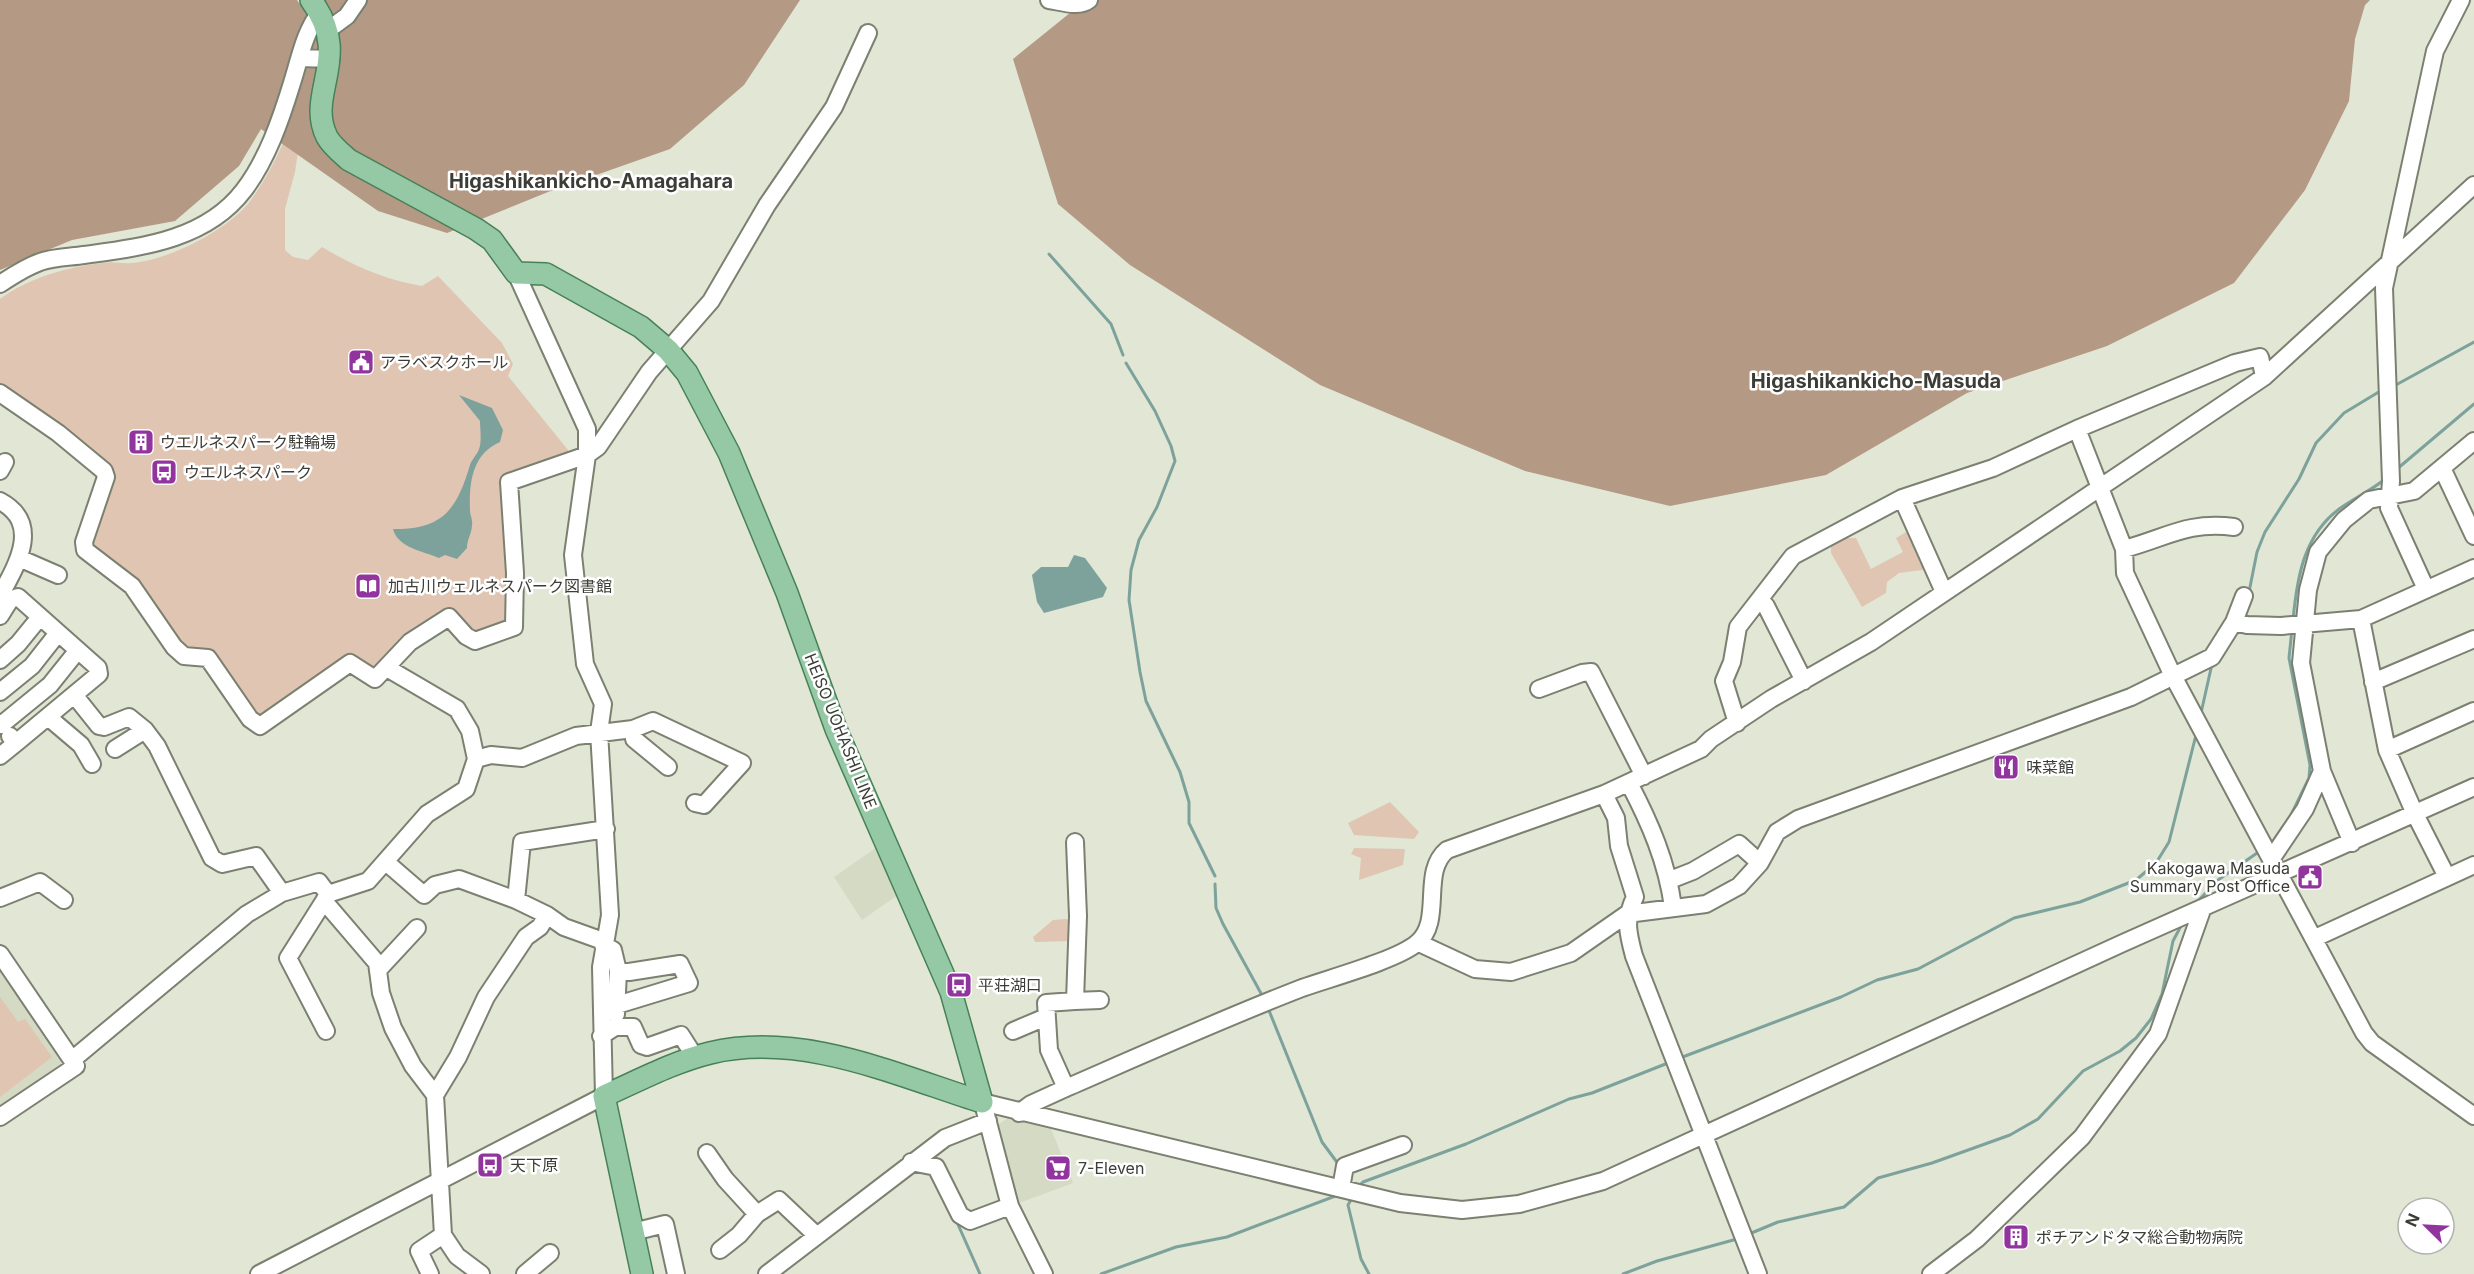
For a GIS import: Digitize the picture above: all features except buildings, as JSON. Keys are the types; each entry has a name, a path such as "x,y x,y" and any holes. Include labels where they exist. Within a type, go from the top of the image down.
{"main road":[{"path":"320,14 331,59 322,105 323,125 336,149 349,160 492,240 516,273"},
{"name":"HEISO UOHASHI LINE","path":"516,273 546,274 641,327 668,350 687,373 717,428 775,562 836,729 951,992 985,1111"},
{"path":"642,1274 604,1096 695,1057 741,1048 803,1050 844,1059 985,1111"}],"street":[{"path":"0,284 41,261 163,243 195,229 214,216 242,192 261,162 281,116 305,37 320,14 347,16 358,0"},
{"path":"1049,0 1073,4 1086,3 1089,0"},
{"path":"2426,589 2389,508 2384,288 2435,51 2461,0"},
{"path":"0,393 58,433 104,471 106,477 84,542 86,550 132,586 174,647 184,656 208,658 250,719 260,726 350,663 375,679 410,642 449,617 466,636 475,641 514,627 515,573 509,482 587,455 598,447 628,402 668,350 711,301 767,205 834,107 868,33"},
{"path":"300,58 331,59"},
{"path":"1018,1113 1031,1104 1066,1088 1265,1004 1400,953 1419,943 1428,926 1437,864 1447,850 1604,794 1701,749 1711,739 1771,699 1871,642 2264,376 2474,185"},
{"path":"259,1274 440,1178 604,1096 601,1036 603,943 610,915 599,732 603,704 585,664 573,555 587,455 587,429 516,273"},
{"path":"1737,723 1724,681 1732,662 1738,627 1793,556 1902,498 1993,468 2077,429 2235,363 2260,357 2264,376"},
{"path":"2077,429 2124,549 2125,573 2173,676 2372,1043 2474,1116"},
{"path":"2390,482 2414,491 2474,441"},
{"path":"2442,468 2467,498 2474,537"},
{"path":"2352,843 2322,771 2301,663 2296,624 2318,552 2352,513 2390,482"},
{"path":"1902,498 1944,592"},
{"path":"0,501 12,507 24,536 19,558 6,571 1,594 10,600"},
{"path":"2124,549 2191,527 2208,524 2234,527"},
{"path":"19,558 58,575"},
{"path":"2239,623 2296,624 2361,619 2474,568"},
{"path":"1419,943 1474,969 1511,972 1571,953 1627,914 1706,904 1739,886 1760,863 1777,832 1798,819 2131,697 2212,657 2239,623 2244,596"},
{"path":"0,615 10,600 18,597 98,668 99,674 0,756"},
{"path":"1760,600 1766,606 1804,681"},
{"path":"2,655 40,616"},
{"path":"2361,619 2387,750 2415,814 2447,877"},
{"path":"0,692 32,666 58,633"},
{"path":"2373,682 2474,639"},
{"path":"16,743 0,724 50,685 78,650"},
{"path":"326,1030 288,958 326,897 368,881 387,863 427,814 466,789 476,759 470,731 457,709 387,668"},
{"path":"1539,689 1582,673 1591,672 1636,780 1670,880 1673,907"},
{"path":"75,696 99,726 104,728 129,717 145,730 157,746 212,858 222,864 256,856 282,893"},
{"path":"2387,750 2474,711"},
{"path":"48,717 81,745 92,764"},
{"path":"476,759 491,755 522,758 576,736 633,729 653,721 742,763 704,806 695,803"},
{"path":"633,729 634,739 668,767"},
{"path":"115,749 145,730"},
{"path":"2272,858 2305,809 2322,771"},
{"path":"767,1274 911,1162 985,1111 1018,1113 1347,1185 1400,1203 1461,1210 1519,1204 1603,1181 2123,943 2281,875 2474,787"},
{"path":"1604,794 1616,818 1618,846 1635,897 1627,914 1628,932 1634,956 1758,1274"},
{"path":"516,900 522,843 606,829"},
{"path":"1670,880 1693,872 1739,844 1760,863"},
{"path":"1074,1001 1080,850"},
{"path":"387,863 424,895 435,885 459,879 516,900 547,915 564,927 603,943 613,950 618,971 615,1026"},
{"path":"2314,938 2474,865"},
{"path":"0,898 40,882 64,900"},
{"path":"72,1060 248,914 282,893 319,882 326,897 379,969 381,993 393,1028 413,1066 435,1095 443,1235 457,1256 481,1274"},
{"path":"1931,1274 1977,1239 2082,1137 2158,1034 2199,911"},
{"path":"435,1095 458,1057 486,997 526,937 540,927 547,915"},
{"path":"379,969 417,928"},
{"path":"0,954 76,1066 0,1117"},
{"path":"617,1005 689,983 680,964 629,972 618,971"},
{"path":"1066,1088 1049,1050 1046,1003 1100,1000"},
{"path":"1013,1031 1046,1017"},
{"path":"601,1036 615,1026 633,1027 641,1045 647,1047 681,1035 695,1057"},
{"path":"985,1111 1010,1206 1044,1274"},
{"path":"1347,1185 1345,1166 1403,1144"},
{"path":"707,1153 725,1179 757,1215"},
{"path":"911,1162 921,1162 936,1167 960,1215 970,1221 1010,1206"},
{"path":"720,1250 739,1235 757,1215 779,1200 816,1235"},
{"path":"633,1232 665,1224 676,1274"},
{"path":"430,1274 419,1251 443,1235"},
{"path":"525,1274 550,1253"}],"shaded area":[{"path":"0,0 297,0 302,7 311,0 800,0 744,85 670,149 548,192 447,233 378,211 261,129 239,166 175,221 72,240 0,270"},
{"path":"1086,0 2370,0 2365,5 2355,39 2349,101 2305,190 2234,283 2107,346 1967,393 1826,475 1670,506 1525,471 1320,385 1130,265 1058,204 1013,59"},
{"path":"296,114 299,145 295,172 285,209 285,250 293,257 308,260 322,247 370,271 422,286 438,276 502,343 513,364 508,376 568,450 568,456 503,479 510,617 507,624 475,635 453,610 377,674 348,660 261,720 189,650 180,645 90,548 110,478 0,387 0,299 50,274 107,262 128,263 162,257 213,233 241,211 258,190"},
{"path":"1911,529 1930,569 1899,573 1887,582 1886,593 1862,607 1831,553 1831,544 1846,538 1856,538 1871,569 1903,552 1896,538"},
{"path":"1390,802 1419,832 1414,839 1354,835 1348,823"},
{"path":"880,845 902,892 862,920 834,877"},
{"path":"1354,848 1405,849 1403,865 1359,880 1361,858 1351,854"},
{"path":"1053,920 1073,921 1072,941 1035,942 1033,937"},
{"path":"0,968 65,1061 0,1107"},
{"path":"0,997 18,1022 25,1019 52,1057 0,1097"},
{"path":"1008,1118 1051,1129 1073,1183 1019,1203 998,1125"}],"water":[{"path":"459,395 492,408 503,430 500,442 483,454 474,470 470,500 472,528 467,548 457,559 445,555 439,558 406,545 400,541 393,529 424,526 436,521 453,505 460,494 471,463 479,449 481,435 480,421"},
{"path":"1074,555 1085,558 1107,588 1103,597 1044,613 1037,602 1032,575 1041,567 1068,567"}],"waterway":[{"path":"1049,254 1111,324 1123,355"},
{"path":"2394,386 2474,342"},
{"path":"1126,363 1155,411 1171,446 1175,461 1157,507 1139,540 1131,570 1129,600 1140,672 1146,701 1180,772 1189,802 1189,823 1215,876"},
{"path":"2249,592 2257,552 2265,532 2299,479 2316,443 2344,413 2382,390"},
{"path":"2397,469 2474,404"},
{"path":"2293,620 2300,572 2311,543 2319,530 2342,507 2385,479"},
{"path":"2290,817 2309,778 2310,765 2289,658 2292,629"},
{"path":"2201,713 2212,664"},
{"path":"1680,1058 1841,997 1877,980 1918,969 2014,918 2080,902 2136,880 2156,863 2169,842 2196,735"},
{"path":"2271,844 2284,825"},
{"path":"2198,901 2218,880 2260,851"},
{"path":"1215,884 1216,908 1263,997"},
{"path":"1749,1234 1778,1222 1844,1207 1878,1178 1932,1163 2010,1135 2038,1119 2083,1071 2120,1051 2136,1038 2151,1019 2162,994 2173,941 2182,924"},
{"path":"1268,1008 1322,1142 1339,1165"},
{"path":"1358,1187 1363,1182 1466,1144 1569,1099 1592,1093 1668,1063"},
{"path":"1101,1274 1176,1247 1227,1237 1338,1195"},
{"path":"1352,1198 1348,1205 1361,1259 1369,1274"},
{"path":"956,1220 980,1274"},
{"path":"1623,1274 1657,1261 1737,1239"}],"place":[{"name":"アラベスクホール","path":"361,362"},
{"name":"ウエルネスパーク駐輪場","path":"141,442"},
{"name":"ウエルネスパーク","path":"164,472"},
{"name":"加古川ウェルネスパーク図書館","path":"368,586"},
{"name":"味菜館","path":"2006,767"},
{"name":"Kakogawa Masuda Summary Post Office","path":"2310,877"},
{"name":"平荘湖口","path":"959,985"},
{"name":"天下原","path":"490,1165"},
{"name":"7-Eleven","path":"1058,1168"},
{"name":"ポチアンドタマ総合動物病院","path":"2016,1237"}],"district":[{"name":"Higashikankicho-Amagahara","path":"591,181"},
{"name":"Higashikankicho-Masuda","path":"1876,381"}]}
